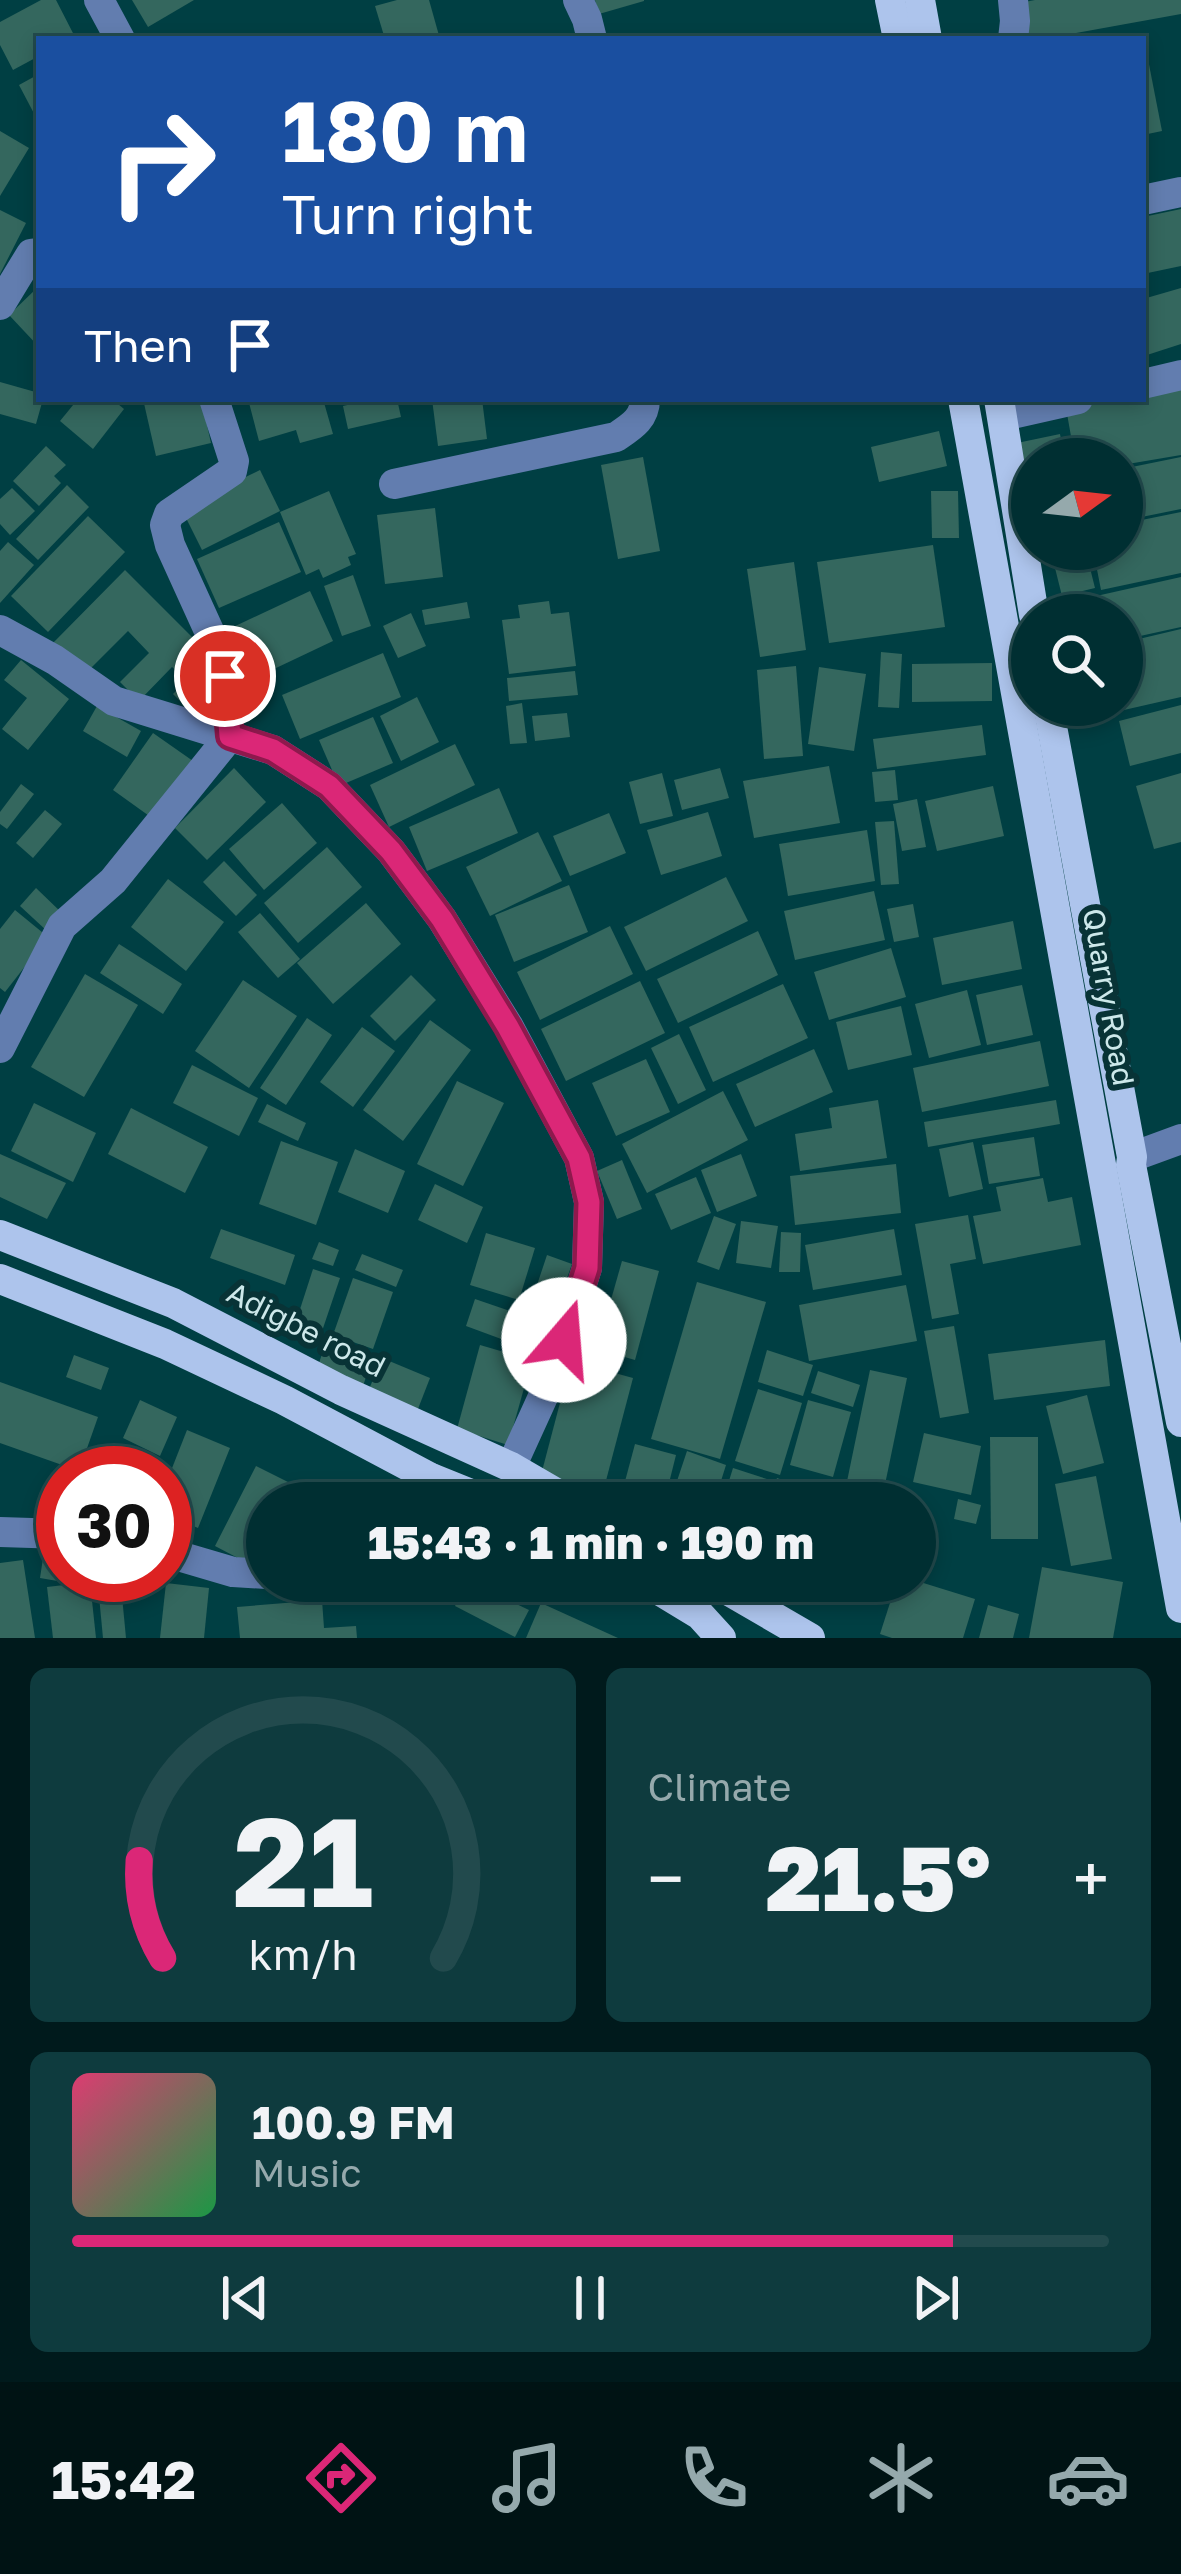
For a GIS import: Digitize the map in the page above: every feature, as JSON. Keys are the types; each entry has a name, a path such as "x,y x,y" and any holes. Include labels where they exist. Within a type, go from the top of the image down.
{"main road":[{"path":"890,0 897,36"},
{"path":"920,0 926,36"},
{"name":"Quarry Road","path":"964,402 1181,1608"},
{"path":"1001,408 1031,594"},
{"name":"Quarry Road","path":"1052,726 1181,1422"},
{"name":"Adigbe road","path":"0,1235 173,1303 341,1390 537,1482"},
{"path":"0,1279 284,1400 411,1482"},
{"path":"678,1602 721,1638"},
{"path":"748,1602 811,1638"}],"street":[{"path":"100,0 118,36"},
{"path":"578,0 591,36"},
{"path":"1012,0 1012,36"},
{"path":"1146,199 1181,192"},
{"path":"0,305 31,254 36,253"},
{"path":"1146,383 1181,375"},
{"path":"0,1048 62,926 113,880 230,736 225,676 165,525 169,514 232,471 234,461 215,402"},
{"path":"394,484 616,437 637,424 645,402"},
{"path":"1001,408 1052,402"},
{"path":"0,630 55,660 114,701 273,750 329,786 391,851 442,919 487,991 579,1158 589,1202 587,1268 552,1377 511,1467"},
{"path":"1132,1157 1181,1138"},
{"path":"0,1532 36,1533"},
{"path":"192,1560 246,1573"}],"building":[{"path":"41,0 56,0 74,36 36,36 36,58 13,70 0,45 0,22"},
{"path":"132,0 194,0 148,27"},
{"path":"429,0 439,36 384,36 375,6"},
{"path":"595,0 644,0 644,1 599,14"},
{"path":"1181,0 1181,14 1060,36 1024,36 1019,3"},
{"path":"1146,49 1162,131 1146,134"},
{"path":"36,76 36,117 19,85"},
{"path":"0,131 29,148 0,196"},
{"path":"1181,209 1181,266 1146,273 1146,216"},
{"path":"0,210 26,223 0,274"},
{"path":"1181,288 1181,344 1147,355 1146,298"},
{"path":"36,289 36,344 9,315"},
{"path":"0,382 36,392 36,402 42,402 36,424 0,414"},
{"path":"1181,389 1181,455 1143,461 1143,438 1071,438 1066,408 1146,402 1146,395"},
{"path":"76,402 116,402 124,409 93,449 60,421"},
{"path":"144,402 202,402 211,443 156,456"},
{"path":"249,402 324,402 333,434 300,443 296,430 259,441"},
{"path":"398,402 401,417 348,429 343,406"},
{"path":"432,402 482,402 487,439 438,446"},
{"path":"939,431 947,466 879,482 871,447"},
{"path":"46,446 66,465 54,476 61,483 39,506 13,481"},
{"path":"643,457 660,551 618,559 601,465"},
{"path":"1181,457 1181,509 1143,517 1143,465"},
{"path":"260,470 280,511 202,550 181,508"},
{"path":"67,485 89,507 38,560 16,539"},
{"path":"12,488 35,511 10,535 0,524 0,499"},
{"path":"329,491 356,554 348,557 351,565 323,578 319,569 306,575 280,512"},
{"path":"931,491 958,491 959,538 932,538"},
{"path":"435,508 443,577 385,584 377,515"},
{"path":"1181,512 1181,573 1101,590 1097,570 1143,570 1143,520"},
{"path":"88,516 125,552 48,632 11,596"},
{"path":"279,522 301,572 219,608 197,559"},
{"path":"8,542 34,565 0,603 0,551"},
{"path":"933,545 945,627 829,643 817,562"},
{"path":"794,562 806,650 760,657 747,569"},
{"path":"125,570 205,650 181,675 172,667 139,701 120,682 149,653 128,631 84,675 53,643"},
{"path":"1056,570 1090,570 1095,588 1062,594"},
{"path":"353,575 371,626 342,636 324,586"},
{"path":"1181,577 1181,627 1143,635 1143,594 1105,594"},
{"path":"310,591 333,641 255,678 231,628"},
{"path":"549,601 551,614 569,612 576,666 509,674 502,620 520,618 518,605"},
{"path":"467,602 470,618 425,625 422,610"},
{"path":"411,613 426,646 398,658 383,626"},
{"path":"1181,629 1181,697 1143,706 1143,638"},
{"path":"881,652 902,654 899,708 878,707"},
{"path":"383,653 401,697 300,739 282,695"},
{"path":"21,660 69,699 28,750 2,729 27,698 4,680"},
{"path":"992,663 992,701 912,702 912,664"},
{"path":"796,666 803,756 764,759 757,670"},
{"path":"819,667 866,674 854,751 808,744"},
{"path":"575,671 578,695 509,701 507,678"},
{"path":"194,673 215,693 193,714 173,694"},
{"path":"417,697 439,742 401,761 380,716"},
{"path":"522,703 527,743 510,744 506,706"},
{"path":"1181,705 1181,753 1130,766 1120,726 1143,726 1143,715"},
{"path":"97,706 141,731 127,757 83,731"},
{"path":"567,713 570,737 535,741 532,716"},
{"path":"373,717 393,763 339,786 319,740"},
{"path":"982,725 986,755 877,769 873,739"},
{"path":"153,733 193,761 152,818 113,790"},
{"path":"455,744 475,785 389,827 370,785"},
{"path":"829,766 840,823 754,838 743,781"},
{"path":"234,768 266,802 207,860 175,828"},
{"path":"720,768 729,798 682,810 674,780"},
{"path":"895,770 898,800 875,802 872,772"},
{"path":"662,773 673,816 640,824 629,782"},
{"path":"1181,773 1181,842 1154,849 1136,786"},
{"path":"21,784 34,794 7,829 0,824 0,812"},
{"path":"993,786 1004,836 937,851 925,801"},
{"path":"499,788 518,833 427,871 409,827"},
{"path":"917,799 926,847 902,851 893,804"},
{"path":"282,803 317,843 264,890 229,849"},
{"path":"45,810 62,824 33,858 16,843"},
{"path":"708,812 722,856 661,875 647,830"},
{"path":"609,813 626,853 570,876 553,836"},
{"path":"894,821 899,884 881,885 875,822"},
{"path":"867,830 875,881 788,896 779,844"},
{"path":"538,832 562,881 490,916 466,867"},
{"path":"327,847 362,887 298,943 264,903"},
{"path":"224,861 257,895 236,916 203,882"},
{"path":"726,877 748,921 646,971 624,927"},
{"path":"168,879 224,922 186,971 131,927"},
{"path":"569,885 588,932 514,962 495,915"},
{"path":"36,888 63,914 47,931 20,906"},
{"path":"874,891 885,940 795,960 784,911"},
{"path":"366,903 401,944 333,1004 297,963"},
{"path":"913,904 919,937 894,942 887,909"},
{"path":"15,910 48,937 5,992 0,988 0,929"},
{"path":"260,913 300,959 278,978 238,932"},
{"path":"1013,921 1022,969 942,985 933,938"},
{"path":"610,926 633,974 540,1020 517,972"},
{"path":"758,931 778,975 678,1023 657,979"},
{"path":"119,944 182,984 163,1014 100,973"},
{"path":"891,948 906,997 829,1020 814,972"},
{"path":"85,974 138,1005 84,1097 31,1067"},
{"path":"411,975 436,1000 395,1041 370,1016"},
{"path":"243,980 297,1016 249,1088 195,1051"},
{"path":"640,981 665,1033 566,1081 541,1029"},
{"path":"783,984 808,1038 713,1082 689,1027"},
{"path":"1022,985 1033,1035 987,1045 976,995"},
{"path":"967,990 981,1045 929,1058 915,1004"},
{"path":"901,1006 912,1055 848,1070 836,1022"},
{"path":"307,1018 332,1035 286,1105 260,1088"},
{"path":"430,1020 471,1050 403,1141 363,1110"},
{"path":"362,1027 395,1051 353,1107 320,1082"},
{"path":"679,1034 706,1090 678,1104 651,1048"},
{"path":"1040,1041 1049,1086 922,1112 913,1068"},
{"path":"814,1049 833,1092 755,1127 736,1084"},
{"path":"646,1059 670,1112 616,1136 592,1083"},
{"path":"192,1065 258,1098 239,1136 173,1103"},
{"path":"457,1081 504,1103 463,1186 417,1164"},
{"path":"723,1091 748,1140 647,1193 622,1144"},
{"path":"878,1100 887,1158 800,1171 795,1134 832,1128 829,1108"},
{"path":"1056,1100 1060,1124 928,1147 924,1122"},
{"path":"34,1103 96,1133 73,1182 11,1151"},
{"path":"267,1104 306,1123 298,1141 258,1122"},
{"path":"131,1108 208,1147 185,1193 108,1154"},
{"path":"1034,1137 1040,1176 989,1184 982,1145"},
{"path":"281,1141 338,1162 316,1225 259,1204"},
{"path":"973,1142 983,1189 949,1197 939,1149"},
{"path":"355,1149 405,1171 388,1213 338,1192"},
{"path":"0,1154 66,1183 47,1219 0,1197"},
{"path":"741,1154 757,1196 717,1212 701,1170"},
{"path":"622,1160 642,1209 617,1219 597,1171"},
{"path":"896,1164 901,1213 795,1225 790,1176"},
{"path":"696,1177 711,1213 671,1230 655,1194"},
{"path":"1043,1178 1048,1202 1072,1197 1081,1245 983,1264 973,1216 1001,1211 996,1187"},
{"path":"435,1184 483,1207 467,1243 418,1220"},
{"path":"968,1215 976,1259 950,1264 959,1314 932,1319 915,1224"},
{"path":"714,1216 736,1224 719,1270 697,1262"},
{"path":"741,1221 778,1226 771,1268 736,1263"},
{"path":"221,1229 295,1255 285,1285 210,1258"},
{"path":"894,1229 902,1275 813,1290 805,1245"},
{"path":"781,1232 801,1233 800,1272 779,1272"},
{"path":"486,1233 535,1248 519,1300 470,1285"},
{"path":"319,1242 339,1250 333,1266 312,1259"},
{"path":"362,1254 403,1270 396,1287 355,1270"},
{"path":"547,1255 572,1264 553,1318 529,1309"},
{"path":"622,1261 659,1271 635,1360 597,1349"},
{"path":"313,1269 340,1278 318,1343 292,1334"},
{"path":"353,1278 393,1292 373,1349 333,1335"},
{"path":"697,1282 766,1302 720,1459 651,1439"},
{"path":"906,1285 917,1341 809,1361 799,1305"},
{"path":"475,1299 536,1320 526,1348 466,1326"},
{"path":"954,1326 969,1413 940,1418 924,1331"},
{"path":"1105,1340 1110,1386 994,1400 988,1354"},
{"path":"326,1342 372,1359 363,1386 317,1369"},
{"path":"480,1345 532,1360 508,1445 457,1429"},
{"path":"767,1350 813,1365 803,1396 758,1382"},
{"path":"74,1355 109,1368 101,1390 66,1377"},
{"path":"382,1358 430,1378 416,1414 367,1394"},
{"path":"571,1361 633,1378 606,1482 567,1482 541,1475"},
{"path":"870,1370 907,1378 886,1482 847,1482"},
{"path":"818,1371 860,1385 853,1407 811,1393"},
{"path":"0,1382 98,1417 88,1446 36,1446 36,1456 0,1443"},
{"path":"758,1389 802,1403 780,1475 735,1461"},
{"path":"1087,1395 1104,1463 1063,1474 1046,1406"},
{"path":"140,1400 177,1417 164,1446 139,1446 123,1438"},
{"path":"808,1400 851,1412 833,1477 790,1465"},
{"path":"187,1430 230,1448 198,1528 192,1525 192,1446 181,1446"},
{"path":"924,1433 981,1446 971,1495 936,1487 936,1482 913,1482"},
{"path":"990,1437 1038,1437 1038,1539 991,1539"},
{"path":"635,1444 676,1455 669,1482 625,1482"},
{"path":"687,1451 726,1465 721,1482 677,1481"},
{"path":"256,1466 288,1482 248,1482"},
{"path":"733,1468 770,1480 769,1482 729,1482"},
{"path":"1096,1476 1112,1559 1071,1566 1055,1484"},
{"path":"246,1486 246,1562 215,1546"},
{"path":"958,1499 981,1505 976,1524 954,1519"},
{"path":"23,1560 35,1638 0,1638 0,1563"},
{"path":"1042,1567 1123,1582 1113,1638 1029,1638"},
{"path":"192,1586 209,1588 204,1638 160,1638 164,1602 192,1602"},
{"path":"936,1587 975,1599 963,1638 880,1634 890,1602 936,1602"},
{"path":"49,1602 92,1602 96,1638 53,1638"},
{"path":"100,1602 123,1602 126,1638 103,1638"},
{"path":"322,1602 324,1628 356,1626 357,1638 240,1638 237,1607"},
{"path":"457,1602 512,1602 529,1610 515,1637 455,1606"},
{"path":"541,1603 618,1638 526,1638"},
{"path":"988,1605 1019,1614 1013,1638 979,1638"}],"route":[{"path":"225,676 230,736 273,750 329,786 391,851 442,919 487,991 579,1158 589,1202 587,1268 564,1340"}]}
